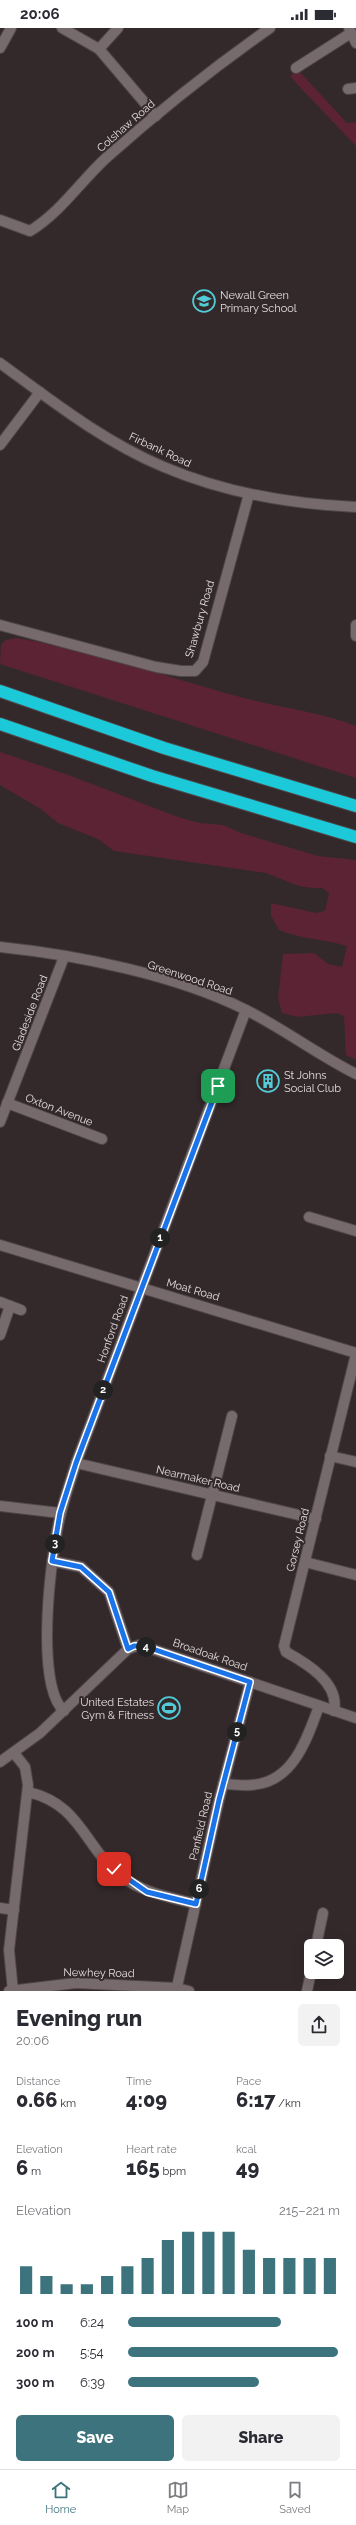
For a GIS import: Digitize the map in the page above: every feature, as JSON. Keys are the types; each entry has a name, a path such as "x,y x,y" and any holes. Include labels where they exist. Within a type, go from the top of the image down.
{"highway":[{"path":"0,692 164,748 356,806"},
{"path":"0,724 152,776 356,837"}],"street":[{"path":"0,48 11,28"},
{"path":"62,28 99,49 156,116"},
{"path":"99,49 118,28"},
{"name":"Colshaw Road","path":"0,220 30,231 46,222 106,159 156,116 270,28"},
{"path":"296,68 350,30 356,43"},
{"name":"Firbank Road","path":"0,363 40,392 114,441 162,467 197,480 248,494 309,505 356,507"},
{"path":"0,445 40,392"},
{"name":"Shawbury Road","path":"0,625 156,667 181,671 195,670 203,662 248,494"},
{"path":"356,625 356,636"},
{"name":"Greenwood Road","path":"0,948 64,957 160,979 204,992 246,1010 333,1063 356,1074"},
{"name":"Gladeside Road","path":"0,1122 64,957"},
{"name":"Honford Road","path":"64,1711 58,1706 52,1692 46,1638 52,1561 60,1513 76,1463 246,1010"},
{"name":"Oxton Avenue","path":"7,1103 102,1139"},
{"path":"310,1218 356,1231"},
{"name":"Moat Road","path":"0,1245 356,1353"},
{"path":"0,1302 21,1310"},
{"path":"0,1335 10,1306"},
{"name":"Gorsey Road","path":"334,1711 334,1700 328,1686 318,1673 308,1664 286,1652 284,1646 356,1353"},
{"path":"197,1555 232,1416"},
{"path":"330,1456 356,1462"},
{"name":"Nearmaker Road","path":"76,1463 316,1519"},
{"path":"0,1506 60,1513"},
{"path":"0,1762 14,1753 64,1711 128,1649 109,1592 81,1567 52,1561"},
{"path":"305,1562 356,1575"},
{"name":"Broadoak Road","path":"128,1649 134,1646 144,1646 356,1718"},
{"name":"Panfield Road","path":"176,1990 223,1784 250,1682"},
{"name":"Panfield Road","path":"223,1784 252,1785 274,1779 289,1768 301,1752 319,1706"},
{"path":"12,1991 9,1950 28,1792 26,1772 14,1753"},
{"path":"28,1792 45,1796 70,1814 88,1835 101,1856 122,1876 147,1892 196,1904"},
{"path":"0,1908 14,1910"},
{"path":"317,1939 323,1913"},
{"path":"307,1991 310,1979"},
{"name":"Newhey Road","path":"12,1991 76,1983 189,1991"}],"shaded area":[{"path":"298,70 347,123 356,122 356,146 290,76"},
{"path":"16,638 45,643 102,657 258,702 329,717 356,726 356,778 0,664 1,645 6,640"},
{"path":"0,752 71,776 178,817 199,823 223,825 241,833 318,856 356,860 356,1060 346,1055 344,1016 336,1013 298,1017 282,1013 278,998 283,954 314,953 328,964 342,967 347,946 295,935 279,930 271,916 271,903 316,913 325,911 329,893 322,888 300,886 266,873 114,851 98,839 58,823 41,809 0,785"}],"place":[{"name":"Newall Green Primary School","path":"204,301"},
{"name":"St Johns Social Club","path":"268,1081"},
{"name":"United Estates Gym & Fitness","path":"169,1708"}],"route":[{"path":"114,1869 147,1892 196,1904 219,1800 250,1682 144,1646 139,1645 128,1649 109,1592 81,1567 52,1561 60,1513 76,1463 218,1086"}]}
